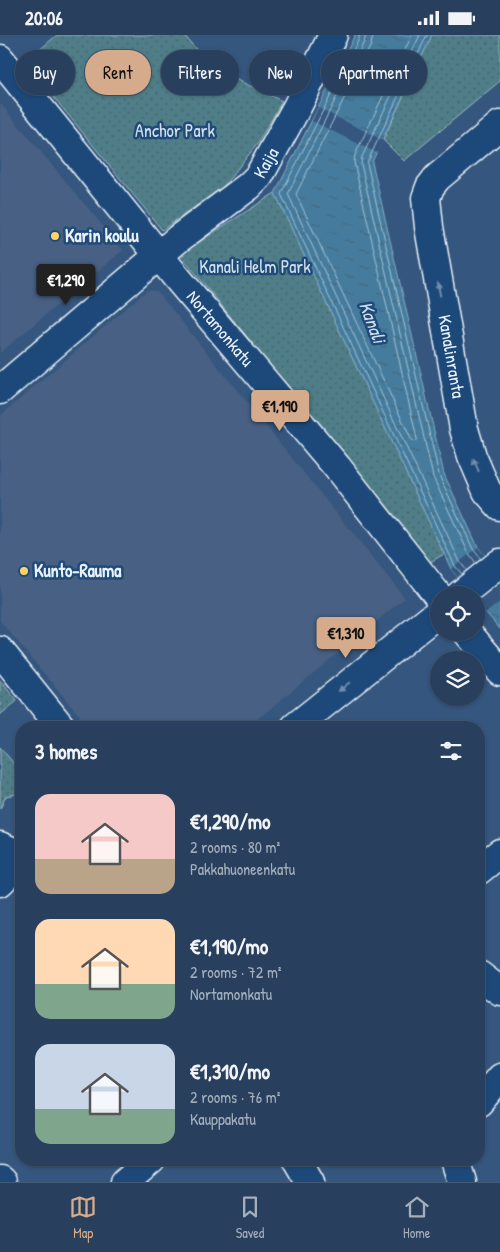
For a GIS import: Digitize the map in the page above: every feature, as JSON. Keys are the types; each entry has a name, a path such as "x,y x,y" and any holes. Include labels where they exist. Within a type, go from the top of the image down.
{"street":[{"name":"Kaija","path":"0,390 178,239 260,176 333,35"},
{"name":"Nortamonkatu","path":"0,59 159,255 337,467 430,586"},
{"name":"Kanalinranta","path":"500,125 437,178 430,187 426,198 431,247 464,429 472,455 487,491 500,506"},
{"path":"471,586 497,565"},
{"path":"303,721 430,619"},
{"path":"475,641 500,671"},
{"path":"0,651 56,721"},
{"path":"0,846 15,852"},
{"path":"485,865 500,853"},
{"path":"0,882 15,867"},
{"path":"485,980 500,991"},
{"path":"485,1095 500,1077"},
{"path":"126,1182 144,1166"},
{"path":"301,1166 310,1182"},
{"path":"457,1166 462,1182"}],"shaded area":[{"name":"Karin koulu","path":"0,103 123,250 0,353"},
{"path":"147,290 157,291 405,598 255,721 84,721 0,621 0,416"}],"green space":[{"name":"Anchor Park","path":"57,35 184,35 197,50 161,50 161,95 239,95 239,81 249,85 249,95 269,95 282,101 258,143 223,187 162,230 52,95 75,95 75,50 39,50"},
{"path":"432,35 500,35 500,81 404,161 383,140 404,95 427,95 427,50 425,50"},
{"name":"Kanali Helm Park","path":"275,193 444,554 429,563 180,254"},
{"path":"0,680 17,701 0,715"},
{"path":"0,747 15,765 15,794 6,796 0,809"}],"water":[{"path":"355,35 432,35 425,50 347,50"},
{"name":"Kanali","path":"325,95 404,95 372,162 444,474 478,547 500,575 500,629 485,612 485,586 465,586 451,569 275,193"}],"pier":[{"path":"318,108 383,140 377,153 312,121"},
{"path":"478,547 500,575 500,602 486,613 485,586 465,586 451,569"}],"place":[{"name":"Karin koulu","path":"55,236"},
{"name":"Kunto-Rauma","path":"24,571"}]}
